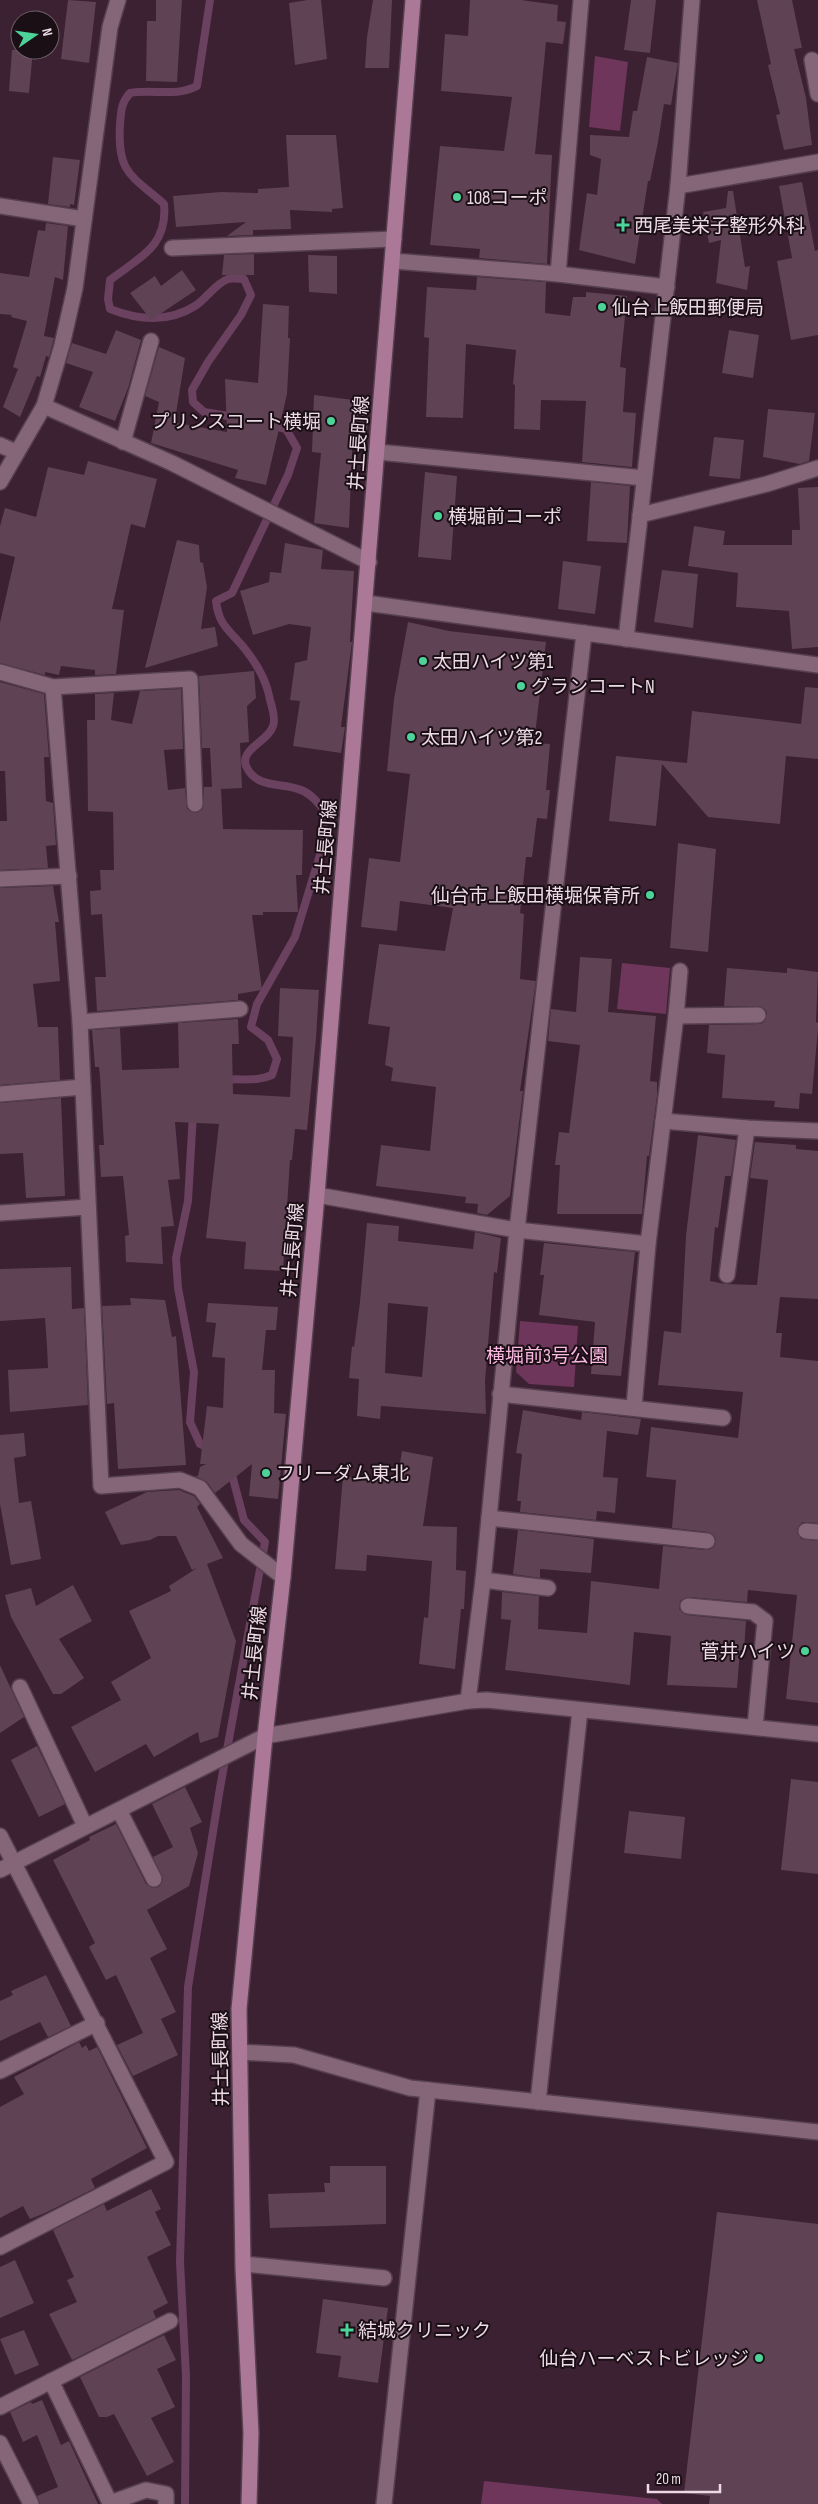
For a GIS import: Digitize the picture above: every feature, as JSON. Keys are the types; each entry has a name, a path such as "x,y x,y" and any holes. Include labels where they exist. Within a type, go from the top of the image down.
{"main road":[{"name":"井土長町線","path":"249,2504 251,2433 244,2264 239,2009 316,1194 366,602 413,0"}],"street":[{"path":"0,482 44,406 75,288 110,27 118,0"},
{"path":"558,274 581,0"},
{"path":"626,639 678,186 692,0"},
{"path":"812,60 818,94"},
{"path":"678,186 818,162"},
{"path":"0,206 84,219"},
{"path":"172,248 394,239"},
{"path":"392,261 558,274 667,287"},
{"path":"123,442 151,341"},
{"path":"44,406 256,505 369,562"},
{"path":"0,445 16,452"},
{"path":"378,452 644,478"},
{"path":"640,515 768,484 818,468"},
{"path":"366,602 818,666"},
{"path":"468,1701 483,1580 517,1230 584,633"},
{"path":"0,672 53,687 190,679 195,804"},
{"path":"53,687 80,1022 101,1486 180,1480 200,1488 241,1544 279,1575"},
{"path":"0,879 69,876"},
{"path":"634,1407 648,1244 680,971"},
{"path":"80,1022 240,1009"},
{"path":"676,1016 758,1015"},
{"path":"0,1094 83,1087"},
{"path":"663,1121 747,1128 818,1131"},
{"path":"727,1274 747,1128"},
{"path":"316,1194 517,1230 648,1244"},
{"path":"0,1214 88,1208"},
{"path":"500,1394 724,1418"},
{"path":"489,1518 707,1541"},
{"path":"483,1580 548,1588"},
{"path":"688,1606 753,1612 765,1621 755,1727"},
{"path":"20,1686 86,1826"},
{"path":"0,1870 265,1736 468,1701 487,1700 818,1734"},
{"path":"538,2102 580,1710"},
{"path":"119,1810 154,1880"},
{"path":"0,1836 97,2023 166,2162 0,2248"},
{"path":"0,2072 97,2023"},
{"path":"240,2052 294,2055 410,2088 818,2132"},
{"path":"384,2504 428,2090"},
{"path":"244,2264 384,2278"},
{"path":"0,2407 170,2321"},
{"path":"51,2381 110,2503 146,2490 166,2494 166,2504"},
{"path":"0,2443 31,2504"}],"green space":[{"path":"595,56 628,62 620,131 589,127"},
{"path":"622,963 670,968 666,1014 617,1009"},
{"name":"横堀前3号公園","path":"520,1321 578,1326 574,1387 529,1384 516,1372"},
{"path":"484,2481 657,2499 662,2504 481,2504"}],"building":[{"path":"68,0 96,2 89,63 61,59"},
{"path":"156,0 182,0 177,82 146,81 147,21 156,21"},
{"path":"321,0 327,59 295,65 289,3"},
{"path":"373,0 392,0 389,68 365,68 367,37"},
{"path":"470,0 521,0 558,5 557,21 566,22 563,44 546,42 535,154 552,155 547,264 479,258 480,249 430,245 440,146 504,151 512,97 441,91 445,34 468,36"},
{"path":"631,0 656,0 650,53 624,50"},
{"path":"757,0 792,0 802,48 794,49 806,98 812,145 784,150 776,115 780,114 768,65 771,64"},
{"path":"647,57 678,63 671,105 664,104 650,181 648,181 635,264 579,250 587,193 597,195 601,159 590,155 590,135 629,137 633,111 637,111"},
{"path":"11,60 32,60 29,93 9,91"},
{"path":"286,135 336,135 343,208 332,209 332,212 290,210 291,229 253,230 253,235 227,236 246,222 176,227 173,196 221,192 258,193 258,189 289,187"},
{"path":"53,157 80,160 74,205 70,204 70,207 48,204"},
{"path":"802,182 815,251 818,250 818,335 791,340 777,261 792,258 779,186"},
{"path":"728,191 733,191 745,267 750,266 747,290 716,283 721,240 709,243 703,212 726,208"},
{"path":"46,223 68,226 63,280 55,277 44,336 54,338 49,357 46,356 40,377 37,376 20,417 3,407 18,369 13,367 27,321 11,317 12,315 0,314 0,273 29,277 38,230 45,231"},
{"path":"254,254 254,275 222,275 224,255"},
{"path":"308,255 337,256 337,294 309,292"},
{"path":"182,270 196,290 151,320 130,293 155,276 161,286"},
{"path":"477,277 546,282 545,313 570,316 573,297 586,297 586,292 627,296 620,367 626,368 623,412 636,413 632,467 582,462 586,401 541,400 540,430 514,429 515,385 513,384 516,350 466,344 463,418 426,417 429,338 424,337 427,287 476,290"},
{"path":"263,304 289,306 288,338 290,338 287,394 266,485 235,478 238,470 151,443 159,402 145,396 159,347 185,358 175,420 177,423 227,432 225,379 258,383"},
{"path":"116,330 141,340 128,388 115,421 79,407 93,372 66,363 72,343 106,354"},
{"path":"729,330 759,335 753,378 722,373"},
{"path":"314,395 369,402 367,432 353,430 349,528 314,523 321,453 312,452"},
{"path":"768,409 815,413 809,461 800,464 763,457"},
{"path":"714,437 744,440 740,479 709,476"},
{"path":"88,461 157,479 145,528 131,524 112,609 124,610 116,674 95,675 95,670 61,666 59,675 45,672 45,675 0,663 0,623 15,557 0,553 0,526 5,508 36,517 48,467 84,475"},
{"name":"横堀前コーポ","path":"425,472 457,476 451,560 418,557"},
{"path":"591,482 630,486 627,543 587,541"},
{"path":"818,487 818,647 792,649 789,611 736,607 738,573 688,566 694,526 725,531 723,545 792,545 792,530 800,530 798,488"},
{"path":"177,540 199,545 200,562 203,563 207,587 201,629 215,627 218,646 145,668"},
{"path":"285,543 323,550 321,569 354,571 350,642 352,642 341,727 345,727 341,753 293,746 300,701 290,700 295,663 307,660 311,627 289,624 253,635 240,591 269,582 270,572 281,573"},
{"path":"563,561 601,566 595,614 558,609"},
{"path":"662,570 698,574 693,628 654,622"},
{"path":"408,622 449,631 546,642 534,743 550,744 546,790 550,790 547,819 537,818 532,857 526,857 520,913 524,914 520,979 536,981 520,1091 523,1091 510,1196 487,1215 477,1213 478,1204 465,1203 466,1197 376,1186 381,1145 430,1151 436,1087 391,1081 393,1068 385,1065 390,1027 368,1024 379,944 445,951 453,908 400,901 397,931 361,927 369,858 400,862 410,774 387,771 394,699"},
{"path":"254,671 256,698 247,706 249,742 240,743 242,788 221,789 223,829 303,830 302,875 296,875 298,912 263,912 263,915 252,915 262,990 238,994 238,1000 97,1011 95,977 106,977 102,914 91,915 90,891 101,890 100,870 114,870 113,812 88,811 87,720 95,720 95,694 114,693 111,720 132,724 140,691 181,689 183,749 164,750 168,790 185,788 187,809 196,813 203,808 204,787 212,787 210,748 202,748 199,676"},
{"path":"0,682 44,694 49,757 44,757 46,801 53,803 56,845 46,846 48,868 0,870 0,821 7,821 5,771 0,771"},
{"path":"805,687 818,688 818,759 786,756 780,824 708,817 662,764 656,826 609,821 616,756 687,763 692,711 801,724"},
{"path":"678,843 716,849 708,952 670,948"},
{"path":"53,886 59,922 55,922 60,981 33,984 38,1027 58,1027 60,1080 0,1085 0,888"},
{"path":"580,957 612,959 608,1012 656,1016 650,1081 657,1082 657,1096 649,1156 647,1156 642,1214 557,1214 560,1165 555,1165 559,1132 569,1133 580,1045 548,1041 551,1009 576,1012"},
{"path":"727,968 787,973 787,968 818,972 816,1022 818,1023 818,1029 812,1094 800,1093 799,1109 774,1107 775,1101 722,1098 725,1055 707,1053 709,1025 759,1024 763,1023 767,1015 766,1010 758,1006 724,1006"},
{"path":"280,988 319,990 307,1130 295,1129 292,1160 290,1160 283,1271 244,1269 246,1242 206,1238 219,1124 175,1122 180,1179 168,1180 174,1226 161,1227 163,1264 126,1262 125,1236 129,1235 123,1176 101,1177 99,1145 104,1145 100,1077 99,1067 95,1067 92,1030 120,1028 122,1070 179,1068 178,1023 238,1019 239,1044 232,1044 233,1094 290,1097 293,1037 278,1036"},
{"path":"61,1098 65,1196 26,1198 23,1153 0,1154 0,1103"},
{"path":"698,1135 736,1140 731,1176 725,1176 718,1228 715,1227 710,1281 725,1284 757,1285 768,1180 750,1178 755,1142 796,1145 796,1149 818,1151 818,1299 780,1297 776,1333 782,1333 780,1357 818,1361 818,1523 802,1522 797,1531 801,1539 818,1541 818,1703 786,1699 797,1595 748,1590 747,1602 689,1597 680,1601 679,1609 687,1615 746,1621 744,1650 740,1650 737,1688 667,1685 671,1636 634,1632 630,1685 505,1670 511,1620 501,1619 502,1592 539,1596 538,1629 587,1633 591,1581 659,1589 663,1546 706,1550 711,1549 716,1542 715,1537 708,1532 672,1528 676,1480 646,1477 651,1427 738,1438 743,1392 658,1385 664,1331 681,1333 686,1236"},
{"path":"367,1223 399,1226 398,1241 473,1249 475,1232 501,1238 497,1273 494,1272 485,1381 486,1414 381,1406 380,1419 357,1416 359,1379 349,1378 352,1346 354,1347","holes":["388,1303 428,1307 422,1377 385,1373"]},
{"path":"544,1243 635,1252 621,1376 591,1374 595,1322 539,1315 544,1275 540,1275"},
{"path":"71,1267 72,1309 84,1308 88,1405 10,1412 8,1370 48,1368 47,1346 45,1318 0,1321 0,1269"},
{"path":"130,1298 165,1300 172,1337 176,1336 186,1465 118,1469 114,1403 107,1404 102,1306 131,1305"},
{"path":"208,1303 278,1307 276,1330 266,1330 262,1370 275,1370 274,1413 286,1414 278,1499 249,1496 252,1464 215,1493 207,1482 195,1476 198,1476 200,1467 206,1464 200,1464 207,1406 223,1408 225,1358 212,1357 216,1323 206,1322"},
{"path":"523,1410 581,1420 582,1412 641,1419 638,1435 607,1431 603,1477 618,1478 615,1513 597,1511 596,1520 520,1512 521,1501 517,1501 522,1454 516,1453"},
{"path":"24,1433 26,1456 14,1458 19,1503 31,1501 41,1559 11,1565 0,1504 0,1435"},
{"path":"402,1451 433,1457 423,1526 457,1527 456,1570 466,1571 464,1609 461,1609 455,1669 419,1664 424,1617 428,1618 432,1561 367,1555 366,1571 335,1569 343,1476 397,1481"},
{"path":"179,1490 194,1496 200,1504 197,1507 223,1558 207,1564 236,1641 218,1737 200,1743 198,1732 154,1757 146,1744 95,1772 71,1727 121,1700 111,1682 151,1658 129,1611 171,1591 169,1586 197,1568 192,1570 176,1536 158,1536 150,1540 121,1545 105,1512 147,1492"},
{"path":"518,1530 594,1539 591,1573 540,1569 540,1578 513,1574"},
{"path":"73,1585 92,1621 59,1639 84,1678 61,1694 53,1694 11,1617 5,1595 31,1588 36,1606"},
{"path":"0,1665 24,1717 0,1733"},
{"path":"37,1746 65,1804 39,1817 11,1760"},
{"path":"791,1779 818,1782 818,1874 781,1870"},
{"path":"185,1787 202,1822 190,1828 198,1853 189,1886 147,1910 167,1949 150,1958 176,2012 161,2019 178,2055 133,2076 117,2045 143,2033 116,1975 106,1980 89,1947 95,1943 53,1860 90,1840 89,1837 116,1824 146,1884 153,1888 159,1887 163,1879 153,1857 173,1847 152,1804"},
{"path":"629,1811 685,1817 681,1859 624,1853"},
{"path":"46,1975 71,2026 48,2037 40,2022 0,2041 0,2001 13,1995 11,1991"},
{"path":"79,2042 82,2048 86,2045 89,2051 97,2047 147,2148 91,2179 95,2188 45,2213 30,2219 23,2206 0,2218 0,2107 24,2094 14,2077"},
{"path":"330,2166 386,2166 386,2224 270,2228 268,2194 325,2192 324,2183 330,2183"},
{"path":"151,2189 161,2209 155,2212 171,2245 147,2257 168,2303 153,2311 156,2318 72,2360 49,2314 77,2302 67,2280 74,2277 53,2230 104,2204 107,2211"},
{"name":"仙台ハーベストビレッジ","path":"717,2212 818,2224 818,2504 709,2504 710,2496 684,2493"},
{"path":"15,2260 34,2303 0,2318 0,2267"},
{"path":"323,2299 388,2308 378,2383 338,2377 341,2356 316,2353"},
{"path":"24,2330 39,2365 15,2375 0,2339"},
{"path":"164,2335 176,2360 157,2369 175,2407 151,2418 174,2462 147,2476 114,2414 107,2417 99,2417 80,2377"},
{"path":"42,2400 61,2445 69,2441 98,2504 40,2504 37,2496 58,2487 37,2435 23,2442 10,2412 31,2402 32,2404"}],"waterway":[{"path":"210,0 197,86 173,92 130,93 123,104 120,141 124,163 128,172 164,204 164,218 157,240 150,249 110,280 108,299 110,309 121,313 131,316 164,317 195,306 224,281 244,279 251,295 241,315 208,362 192,390 193,402 204,412 234,417"},
{"path":"224,1080 254,1079 272,1075 277,1059 268,1040 251,1027 257,1004 295,937 323,845 324,810 316,801 302,790 263,782 251,774 247,768 246,756 270,731 274,723 273,713 267,686 261,673 240,643 226,628 217,610 216,601 232,593 288,475 297,448 286,429 270,425"},
{"path":"193,1113 188,1201 176,1258 178,1288 194,1372 190,1422 200,1444 210,1449"},
{"path":"185,2504 186,2376 180,2262 188,1987 220,1788 265,1542 244,1520 231,1471"}],"place":[{"name":"108コーポ","path":"457,197"},
{"name":"西尾美栄子整形外科","path":"623,225"},
{"name":"仙台上飯田郵便局","path":"602,307"},
{"name":"プリンスコート横堀","path":"331,421"},
{"name":"横堀前コーポ","path":"438,516"},
{"name":"太田ハイツ第1","path":"423,661"},
{"name":"グランコートN","path":"521,686"},
{"name":"太田ハイツ第2","path":"411,737"},
{"name":"仙台市上飯田横堀保育所","path":"650,895"},
{"name":"フリーダム東北","path":"266,1473"},
{"name":"菅井ハイツ","path":"805,1651"},
{"name":"結城クリニック","path":"347,2330"},
{"name":"仙台ハーベストビレッジ","path":"759,2358"}]}
